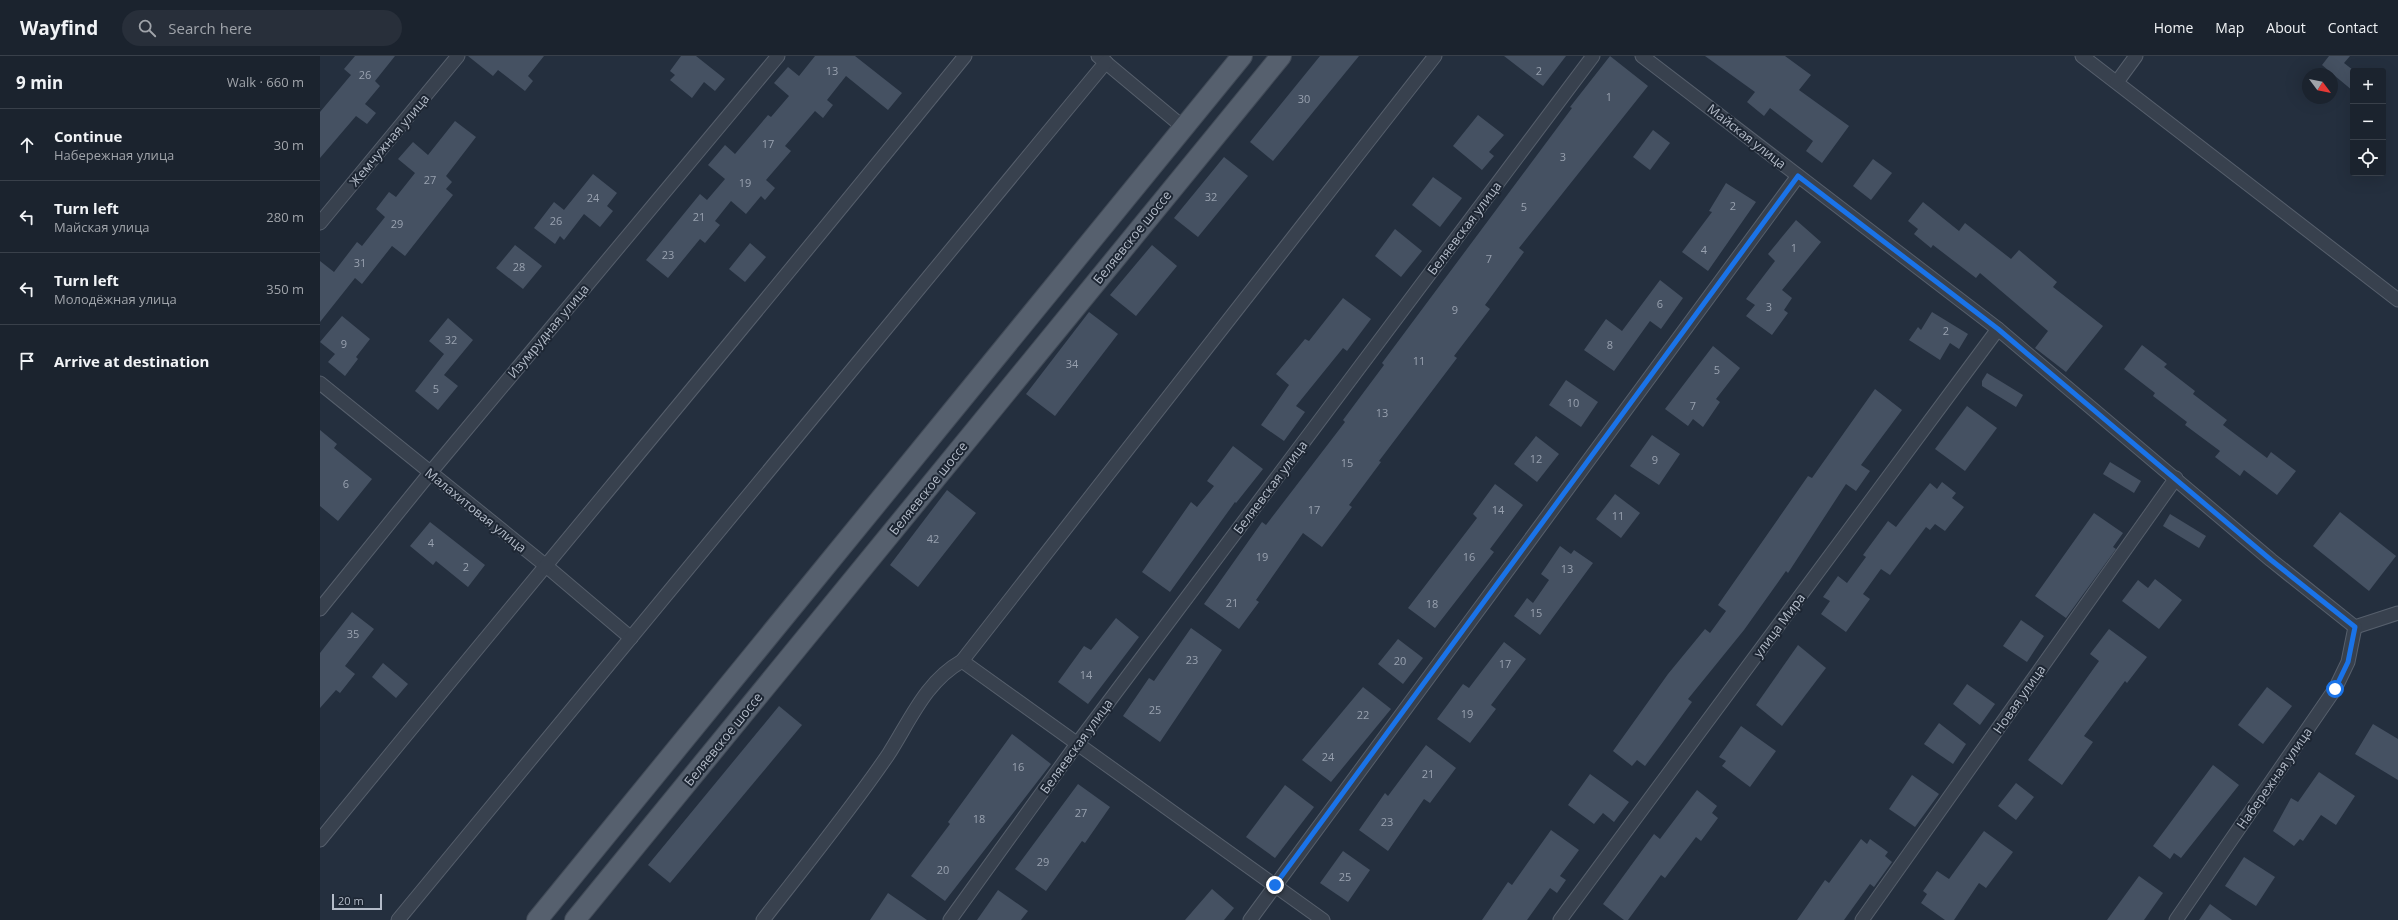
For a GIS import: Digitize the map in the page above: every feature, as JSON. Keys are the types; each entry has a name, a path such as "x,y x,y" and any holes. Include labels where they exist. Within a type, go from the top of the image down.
{"main road":[{"path":"536,920 1242,56"},
{"name":"Беляевское шоссе","path":"575,920 1281,56"}],"street":[{"name":"Жемчужная улица","path":"320,223 458,56"},
{"name":"Изумрудная улица","path":"320,609 430,473 778,56"},
{"path":"320,840 545,565 786,278 965,56"},
{"path":"763,920 888,755 925,693 946,670 962,661 1435,56"},
{"name":"Беляевская улица","path":"950,920 1077,744 1593,56"},
{"name":"Майская улица","path":"1642,56 1998,329 2176,478 2271,560 2355,627"},
{"path":"2082,56 2398,300"},
{"path":"2117,82 2136,56"},
{"path":"398,920 631,638 1102,59 1183,127"},
{"path":"1250,920 1798,176"},
{"name":"улица Мира","path":"1560,920 1998,329"},
{"name":"Малахитовая улица","path":"320,382 545,565 631,638"},
{"name":"Новая улица","path":"1862,920 2176,478"},
{"path":"2355,627 2398,613"},
{"name":"Набережная улица","path":"2176,920 2335,689 2348,662 2355,627"},
{"path":"962,661 1323,920"}],"building":[{"path":"355,56 395,56 375,81 380,86 365,104 376,113 367,124 356,116 320,158 320,112 351,75 344,69"},
{"path":"468,56 544,56 528,76 533,81 525,91 498,70 493,76"},
{"path":"681,56 696,56 725,79 715,91 704,82 692,98 670,80 675,75 670,71"},
{"path":"815,56 855,56 902,93 888,110 846,76 827,100 833,105 823,118 815,111 785,146 791,151 766,180 775,188 765,200 761,196 746,214 731,201 715,221 720,225 705,243 700,239 668,278 646,260 700,194 707,200 725,179 708,165 725,145 735,154 768,115 771,117 789,96 774,83 788,67 799,76"},
{"path":"1320,56 1359,56 1273,161 1250,142"},
{"path":"1504,56 1566,56 1543,86"},
{"path":"1610,56 1648,86 1519,248 1524,252 1485,305 1490,309 1454,356 1457,358 1379,461 1381,462 1349,505 1352,507 1322,547 1303,533 1256,600 1259,602 1239,629 1204,604 1262,522 1266,525 1345,422 1343,420 1384,365 1382,363 1572,108 1570,107"},
{"path":"1705,56 1785,56 1811,75 1799,90 1849,126 1822,163 1806,151 1813,141 1770,108 1764,116 1747,102 1755,92"},
{"path":"2329,56 2350,56 2344,63 2350,68 2350,88 2338,78 2338,68 2326,68 2322,65"},
{"path":"1478,115 1504,135 1489,152 1494,156 1482,170 1453,146"},
{"path":"455,121 476,137 446,176 452,182 446,189 453,195 405,256 392,246 362,284 355,278 320,322 320,261 334,272 357,242 362,246 385,217 376,209 389,192 396,197 415,173 398,159 413,142 428,155"},
{"path":"1653,130 1670,143 1650,170 1633,157"},
{"path":"1224,157 1248,176 1198,237 1174,218"},
{"path":"1873,159 1892,173 1871,200 1853,186"},
{"path":"593,174 617,193 607,206 613,211 600,227 584,214 564,240 560,236 555,244 534,228 554,202 564,210"},
{"path":"1433,177 1462,198 1440,227 1412,205"},
{"path":"1726,183 1756,202 1708,271 1682,252 1712,212 1709,211"},
{"path":"1923,202 1959,231 1965,223 2011,259 2019,250 2057,282 2053,287 2103,326 2066,372 2035,348 2048,331 1980,273 1976,278 1933,245 1931,248 1914,234 1918,229 1908,221"},
{"path":"1796,220 1821,242 1782,290 1792,298 1784,310 1788,313 1772,335 1746,316 1755,305 1746,299 1775,261 1768,254"},
{"path":"1395,229 1422,251 1401,277 1375,256"},
{"path":"750,243 766,257 745,282 729,269"},
{"path":"515,245 542,266 523,289 496,268"},
{"path":"1152,245 1177,266 1136,316 1110,295"},
{"path":"1660,280 1683,298 1661,329 1650,321 1614,371 1584,350 1606,319 1622,331"},
{"path":"1343,298 1371,319 1347,351 1343,348 1296,406 1305,412 1284,441 1261,425 1289,385 1276,374 1305,339 1309,341"},
{"path":"1089,312 1118,334 1055,416 1026,394"},
{"path":"1932,312 1968,334 1959,349 1950,343 1940,360 1909,340 1918,327 1921,330"},
{"path":"342,316 370,339 356,357 358,359 345,376 328,362 335,354 320,342"},
{"path":"448,318 473,340 444,375 458,386 438,410 415,391 444,354 429,341"},
{"path":"2142,345 2167,364 2164,367 2195,391 2193,394 2227,420 2223,425 2267,458 2271,452 2296,471 2277,495 2244,470 2240,476 2215,457 2220,451 2185,425 2187,422 2153,396 2155,393 2124,369"},
{"path":"1713,346 1740,368 1716,399 1720,402 1703,427 1693,419 1688,426 1665,409"},
{"path":"1987,373 2023,395 2016,407 1982,386 1982,381"},
{"path":"1566,380 1598,402 1581,427 1549,405"},
{"path":"1875,389 1902,410 1861,465 1870,471 1856,491 1846,484 1788,573 1786,571 1744,630 1688,699 1692,702 1645,766 1637,760 1632,766 1613,751 1668,674 1705,629 1710,633 1726,611 1718,605 1808,476 1812,478"},
{"path":"1967,406 1997,428 1965,471 1935,449"},
{"path":"320,430 337,444 334,448 372,479 338,521 320,506"},
{"path":"1652,435 1680,454 1659,485 1630,466"},
{"path":"1536,436 1559,454 1537,482 1514,464"},
{"path":"1233,446 1263,469 1236,503 1235,502 1170,592 1142,572 1191,502 1197,507 1214,486 1207,481"},
{"path":"2110,462 2141,481 2134,493 2103,474"},
{"path":"1942,482 1956,493 1952,498 1964,507 1945,531 1935,524 1930,530 1926,527 1890,575 1881,569 1863,594 1870,599 1846,632 1821,614 1830,601 1823,597 1838,576 1847,583 1866,557 1863,555 1888,521 1896,527 1930,483 1937,489"},
{"path":"1495,484 1523,505 1490,549 1494,552 1435,628 1408,608 1477,518 1473,514"},
{"path":"947,490 976,513 918,587 890,565"},
{"path":"1615,494 1640,513 1621,538 1596,519"},
{"path":"2340,512 2396,556 2369,591 2313,546"},
{"path":"2094,513 2123,533 2113,547 2116,549 2066,618 2035,596"},
{"path":"2170,514 2206,536 2199,548 2163,526"},
{"path":"430,522 485,565 468,587 436,561 433,565 410,546"},
{"path":"1560,546 1571,554 1574,550 1593,563 1540,635 1514,616 1527,598 1533,603 1549,580 1541,574"},
{"path":"2155,579 2182,600 2159,629 2122,601 2138,580 2148,588"},
{"path":"352,612 374,629 345,666 355,674 340,693 336,690 320,708 320,653"},
{"path":"1116,618 1139,637 1088,704 1058,682 1084,646 1091,650"},
{"path":"2021,620 2044,636 2027,662 2003,646"},
{"path":"1191,628 1222,650 1160,742 1123,716 1149,678 1154,681"},
{"path":"2109,629 2147,657 2127,683 2125,681 2084,736 2093,742 2062,785 2028,760 2099,661 2090,654"},
{"path":"1398,639 1423,658 1403,684 1378,664"},
{"path":"1504,642 1526,659 1491,705 1496,709 1470,743 1437,719 1463,684 1469,688"},
{"path":"1798,645 1826,668 1782,726 1756,705"},
{"path":"383,663 408,684 396,698 372,677"},
{"path":"1967,684 1995,704 1980,725 1953,704"},
{"path":"1363,687 1391,709 1331,782 1302,760"},
{"path":"2267,687 2292,706 2263,744 2238,725"},
{"path":"779,706 802,725 670,883 648,865"},
{"path":"1939,723 1966,744 1953,764 1924,744"},
{"path":"2373,724 2398,739 2398,780 2355,754"},
{"path":"1741,726 1776,751 1750,787 1722,766 1726,761 1719,757"},
{"path":"1012,734 1051,764 945,901 911,876 950,824 948,822"},
{"path":"1426,745 1456,768 1430,803 1424,799 1388,851 1359,830 1385,793 1388,796"},
{"path":"2213,765 2239,785 2181,858 2174,853 2170,859 2153,846"},
{"path":"2319,772 2355,796 2336,825 2321,815 2303,841 2300,839 2294,846 2273,831 2291,798 2298,802"},
{"path":"1590,774 1629,802 1614,822 1603,813 1594,824 1568,805"},
{"path":"1912,775 1939,794 1915,827 1889,809"},
{"path":"2016,783 2034,797 2016,820 1998,806"},
{"path":"1078,784 1110,807 1085,843 1082,841 1046,891 1015,869"},
{"path":"1285,785 1314,807 1275,858 1246,837"},
{"path":"1697,790 1717,806 1712,813 1718,818 1701,841 1696,837 1665,878 1661,875 1628,920 1624,920 1603,904 1654,834 1660,839"},
{"path":"1551,830 1579,850 1560,876 1566,880 1557,893 1550,888 1527,920 1482,920 1508,882 1512,885"},
{"path":"1984,831 2013,852 1986,888 1979,883 1954,920 1945,920 1921,903 1927,894 1923,891 1937,871 1949,879"},
{"path":"1861,839 1867,844 1870,839 1888,852 1885,856 1892,862 1874,887 1870,884 1844,920 1797,920 1825,880 1829,883"},
{"path":"1343,851 1370,870 1348,902 1320,883"},
{"path":"2244,857 2275,877 2256,906 2225,886"},
{"path":"2139,876 2163,893 2144,920 2107,920"},
{"path":"1212,889 1234,908 1224,920 1185,920"},
{"path":"998,890 1028,911 1021,920 977,920"},
{"path":"888,893 927,920 870,920"},
{"path":"2210,904 2232,920 2199,920"}],"route":[{"path":"1275,885 1798,176 1998,329 2176,478 2271,560 2355,627 2348,662 2335,689"}]}
